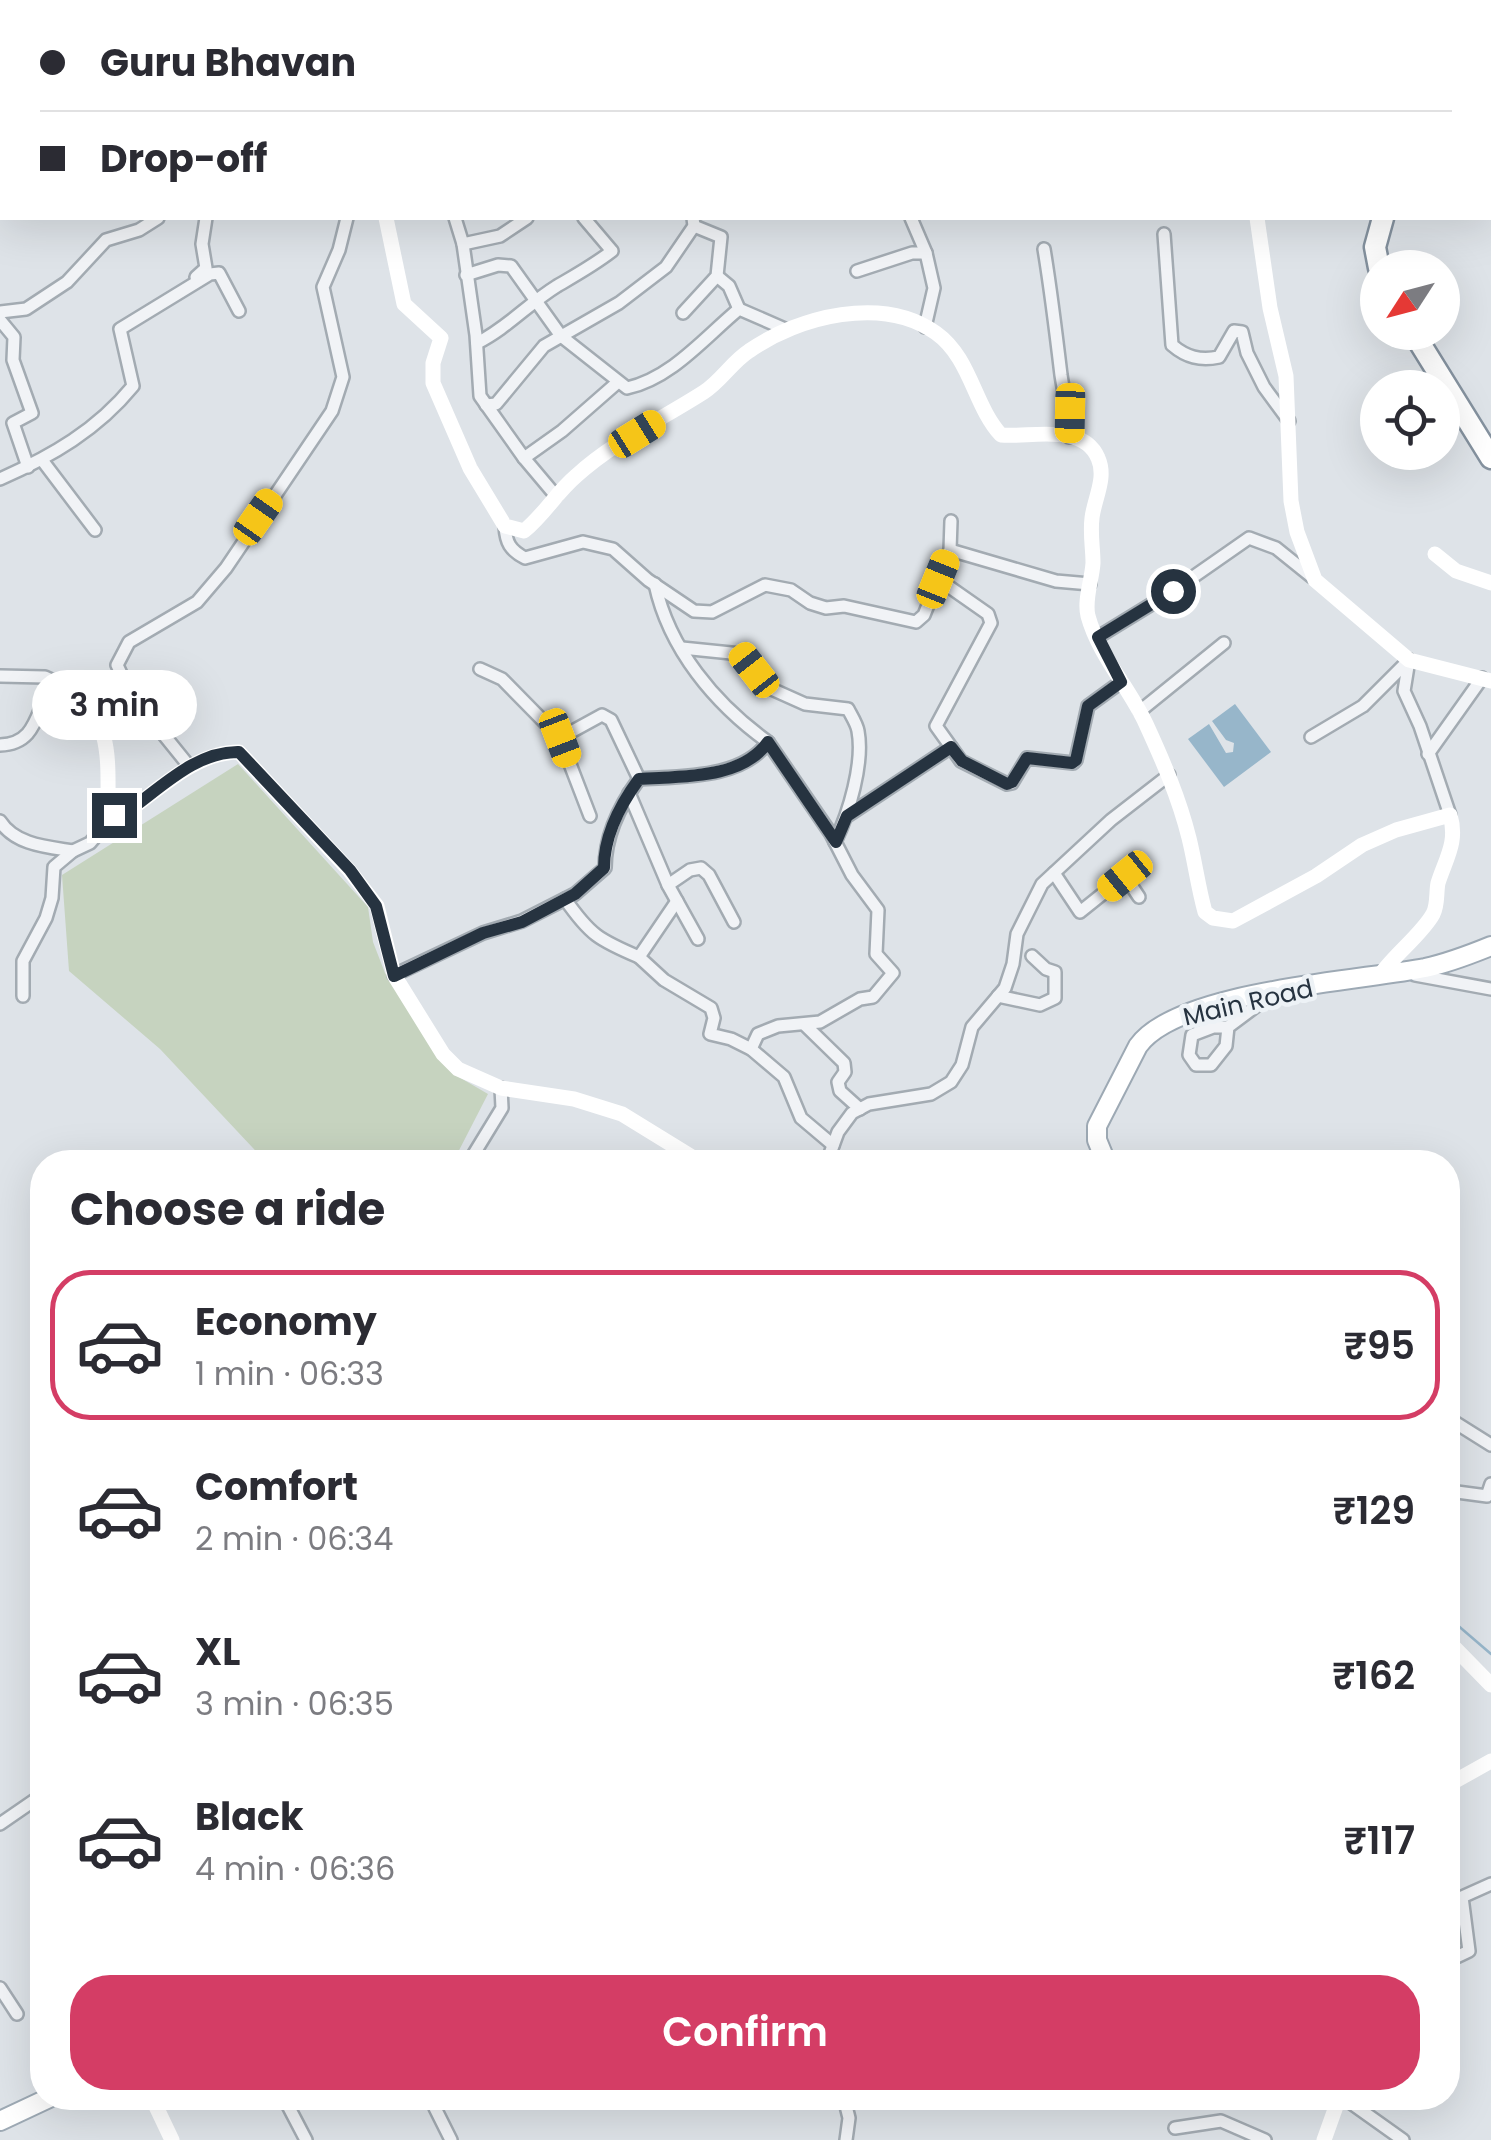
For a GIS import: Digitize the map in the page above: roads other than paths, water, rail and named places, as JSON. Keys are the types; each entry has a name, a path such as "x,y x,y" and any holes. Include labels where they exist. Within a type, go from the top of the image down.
{"highway":[{"path":"1375,250 1382,220"},
{"path":"1424,350 1491,458"}],"main road":[{"name":"Main Road","path":"1101,1150 1097,1126 1146,1036 1165,1022 1274,992 1450,962 1491,946"},
{"path":"0,2121 30,2107"}],"street":[{"path":"0,312 26,309 66,282 106,240 139,230 155,220"},
{"path":"0,479 42,460 96,425 133,386 120,329 190,284 206,268 202,244 206,220"},
{"path":"189,766 130,693 117,665 130,642 197,602 226,568 332,411 343,378 323,288 346,220"},
{"path":"386,220 404,304 441,338 433,362 433,384 470,468 505,526 512,551 526,558 583,542 613,550 694,611 712,612 765,584 791,590 826,608 844,606 916,622 924,614 950,550 951,521"},
{"path":"456,220 463,244 480,396 556,496"},
{"path":"463,244 500,236 524,220"},
{"path":"476,344 503,330 612,251 586,220"},
{"path":"912,220 926,253 934,288 925,327"},
{"path":"1257,220 1270,308 1286,376 1291,501 1297,532 1315,580"},
{"path":"486,406 496,404 544,346 666,267 693,222 721,238 718,276 682,313"},
{"path":"1164,234 1172,345 1184,355 1220,357 1234,332 1242,332 1247,353 1264,388 1289,420"},
{"path":"1044,249 1070,413 1069,437"},
{"path":"857,271 912,253 926,253"},
{"path":"466,275 498,265 510,266 561,336 627,388 641,385 704,342 739,309"},
{"path":"190,284 218,274 239,312"},
{"path":"718,276 729,286 739,309 785,330"},
{"path":"505,526 524,531 541,518 580,472 708,389 746,352 785,330 817,318 871,314 910,318 940,335 960,361 989,423 1000,436 1042,432 1069,437 1098,456 1101,473 1090,536 1093,562 1087,614 1140,711 1169,775 1189,838 1205,912 1213,918 1232,920 1316,876 1362,845 1396,830 1450,815"},
{"path":"0,320 14,336 13,360 32,413 13,423 28,467"},
{"path":"524,458 618,382"},
{"path":"42,460 95,530"},
{"path":"1098,637 1249,538 1276,548 1409,660 1487,679 1428,754"},
{"path":"950,550 1056,581 1090,584"},
{"path":"1435,554 1456,571 1491,583"},
{"path":"938,579 988,614 991,622 938,716 936,726 962,761 1007,784 1027,758 1072,763 1076,760 1088,706 1121,682"},
{"path":"655,584 658,598 698,678 768,742 878,910 876,954 893,974 873,998 860,999 820,1022 778,1026 758,1034 751,1049"},
{"path":"1140,711 1224,644"},
{"path":"682,648 741,654 767,687 805,704 848,709 858,730 855,785 836,842"},
{"path":"1311,737 1363,706 1409,660"},
{"path":"1409,660 1404,691 1455,832 1438,884 1434,913 1394,956 1388,973 1491,989"},
{"path":"480,669 502,679 560,738 590,816"},
{"path":"0,676 45,676 87,700 102,728 108,806 114,815"},
{"path":"0,745 13,745 30,734 47,694 67,687"},
{"path":"560,738 602,715 611,720 639,779"},
{"path":"394,976 483,933 522,922 575,894 604,868 604,847 639,779 721,771 759,755 768,742"},
{"path":"847,816 951,747"},
{"path":"23,996 23,961 46,918 54,867 90,843 114,815 124,814 189,766 225,752 239,752 350,870 376,906 394,976 443,1054 458,1069 500,1088 574,1100 622,1114 680,1150"},
{"path":"831,1150 845,1122 860,1109 931,1094 950,1082 962,1064 972,1027 1005,988 1017,934 1042,884 1169,775"},
{"path":"629,793 668,885 698,939"},
{"path":"0,821 5,829 33,844 73,851"},
{"path":"668,885 690,870 701,868 734,922"},
{"path":"1054,872 1080,912 1125,876 1139,897"},
{"path":"565,900 598,939 638,957 664,980 712,1008 710,1034 751,1049 784,1077 802,1118 833,1145"},
{"path":"638,957 677,901"},
{"path":"998,996 1040,1005 1054,998 1054,972 1046,970 1032,956"},
{"path":"1228,1028 1274,992"},
{"path":"805,1025 844,1062 845,1072 838,1082 840,1091 860,1109"},
{"path":"477,1150 502,1108 500,1088"},
{"path":"1460,1425 1491,1444"},
{"path":"1460,1492 1487,1496 1491,1484"},
{"path":"1460,1653 1491,1684"},
{"path":"1460,1778 1491,1761"},
{"path":"0,1824 30,1803"},
{"path":"1460,1955 1468,1951 1462,1897 1491,1884"},
{"path":"0,1988 17,2014"},
{"path":"158,2110 172,2140"},
{"path":"290,2110 306,2140"},
{"path":"436,2110 451,2140"},
{"path":"846,2140 847,2110"},
{"path":"1324,2140 1337,2110"},
{"path":"1359,2110 1403,2140"},
{"path":"1175,2128 1221,2122 1265,2140"}],"water":[{"path":"1235,704 1271,752 1224,787 1188,739 1209,724 1226,753 1233,752 1234,743 1226,740 1212,721"}],"waterway":[{"path":"1460,1627 1491,1654"}]}
